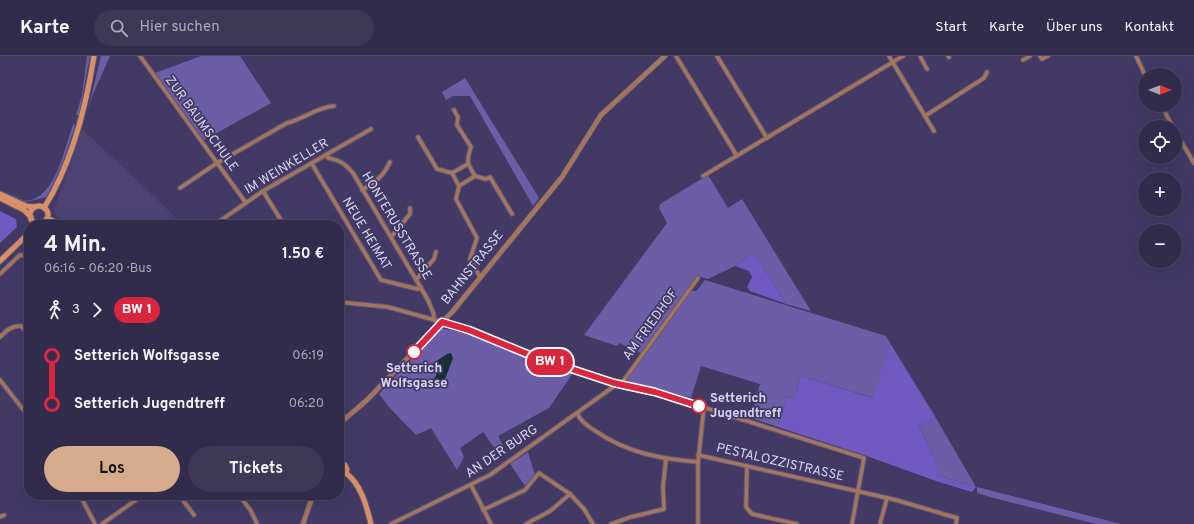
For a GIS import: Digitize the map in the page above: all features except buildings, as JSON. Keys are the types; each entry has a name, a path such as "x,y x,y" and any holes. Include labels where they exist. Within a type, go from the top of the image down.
{"main road":[{"path":"44,208 64,167 77,132 85,106 94,56"},
{"path":"0,194 26,206 44,208 47,211 47,218 51,220"},
{"path":"0,198 24,210 32,220"},
{"path":"30,217 31,210 36,206"},
{"path":"0,261 24,238"},
{"path":"344,465 347,466 346,473 354,480 364,498 371,524"}],"street":[{"name":"ZUR BAUMSCHULE","path":"140,56 246,203"},
{"name":"BAHNSTRASSE","path":"344,420 363,404 442,322 480,277 570,166 601,115 665,56"},
{"path":"676,56 738,156"},
{"path":"717,56 767,138"},
{"path":"889,56 934,131"},
{"path":"703,176 903,56"},
{"path":"920,56 927,69"},
{"path":"1023,60 1030,56"},
{"path":"1040,56 1042,59 1048,56"},
{"path":"1136,56 1142,68"},
{"path":"925,116 984,78 987,72"},
{"path":"180,188 217,163 287,123 299,120 325,107 334,106"},
{"path":"454,110 458,117 457,125 471,147 467,160 468,164 475,176 486,179 490,177 512,214"},
{"name":"IM WEINKELLER","path":"221,220 263,191 371,129"},
{"path":"418,137 437,169 452,173 468,164"},
{"path":"1182,143 1194,163"},
{"name":"HONTERUSSTRASSE","path":"327,155 328,158 338,159 346,165 421,287 434,315 433,320"},
{"path":"362,190 376,182 386,170 390,162"},
{"name":"NEUE HEIMAT","path":"312,164 381,280 418,289 421,287"},
{"path":"452,173 459,186 456,199 477,238 470,259 480,277"},
{"path":"459,186 475,176"},
{"path":"263,191 281,220"},
{"path":"391,237 410,214 410,208"},
{"path":"416,280 434,259 436,252"},
{"path":"0,274 20,255 24,256"},
{"name":"AM FRIEDHOF","path":"623,385 624,380 698,278"},
{"path":"344,303 388,307 469,330 532,356 614,383 655,392 864,458 852,524"},
{"path":"0,337 10,328 21,326 24,329"},
{"path":"0,380 24,411"},
{"name":"AN DER BURG","path":"391,524 490,475 613,387 614,383"},
{"path":"698,524 698,456 704,407"},
{"path":"577,413 580,419 588,426 613,442 637,453 666,459 698,462"},
{"name":"PESTALOZZISTRASSE","path":"698,456 887,498 958,518 956,524"},
{"path":"611,524 664,509 663,487 666,459"},
{"path":"747,466 746,507 748,510 752,514 797,524"},
{"path":"483,510 525,490 539,473 570,494 584,509 593,524"},
{"path":"471,485 491,524"},
{"path":"526,524 550,511 570,494"},
{"path":"880,524 887,498"},
{"path":"83,500 95,524"},
{"path":"102,524 136,500"},
{"path":"183,500 194,515"},
{"path":"243,500 251,511 257,524"},
{"path":"303,524 311,500"},
{"path":"0,517 4,515"}],"shaded area":[{"path":"87,56 90,56 79,115 76,115 82,95"},
{"path":"101,56 110,56 93,94 88,110"},
{"path":"201,56 240,56 271,103 204,140 155,73"},
{"path":"465,78 539,198 533,206 470,96 453,96 446,100 442,92"},
{"path":"74,123 75,126 64,160 47,197 26,202 0,190 26,201 37,198 45,191 58,170"},
{"path":"82,129 178,220 64,220 56,216 54,210"},
{"path":"708,175 728,208 742,199 811,311 786,304 754,252 735,266 708,279 698,276 641,353 619,343 617,346 584,335 667,223 659,208 660,204"},
{"path":"0,211 16,219 17,227 0,243"},
{"path":"754,252 786,304 750,291 747,287 752,277 749,271 735,266"},
{"path":"705,280 886,336 890,343 874,398 801,376 794,398 787,396 778,427 751,418 760,384 701,366 691,398 656,388 650,389 632,384 626,379 691,291 696,291"},
{"path":"441,328 472,335 530,359 573,373 549,408 498,436 504,447 496,450 483,432 460,448 464,457 457,470 431,428 416,435 389,407 379,394"},
{"path":"890,343 936,418 919,425 937,464 937,475 976,487 972,492 778,427 787,396 794,398 801,376 873,398"},
{"path":"936,418 976,487 937,475 937,464 919,425"},
{"path":"528,452 535,475 525,486 510,464"},
{"path":"977,487 1121,524 1096,524 990,497 977,493"}],"water":[{"path":"451,353 453,358 445,379 441,385 434,386 432,382 438,372 432,364"}],"bus line":[{"path":"414,352 442,322 469,330 532,356 614,383 655,392 699,406"}],"place":[{"name":"Setterich Wolfsgasse","path":"414,352"},
{"name":"Setterich Jugendtreff","path":"699,406"}]}
